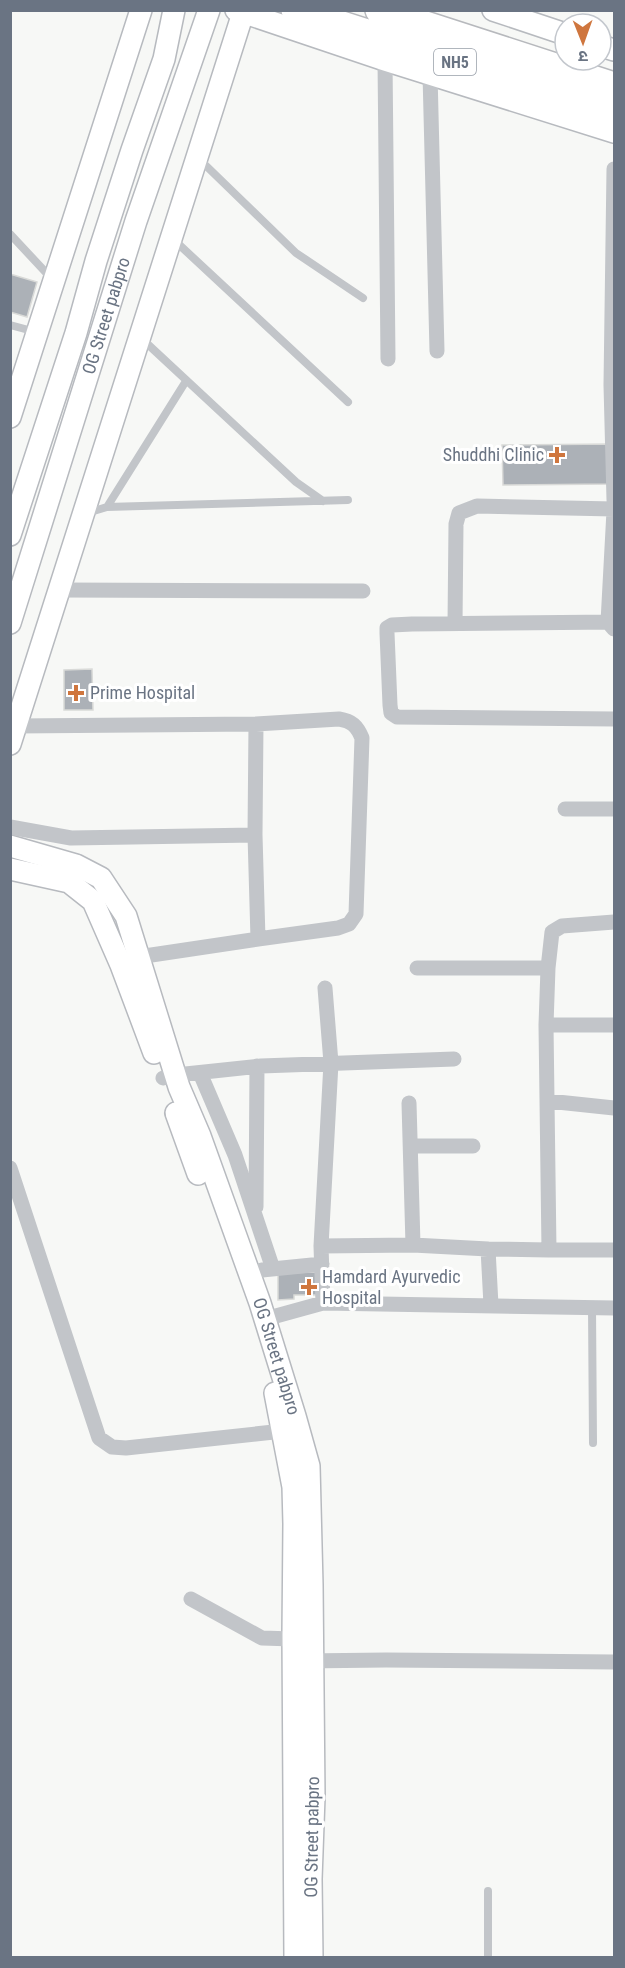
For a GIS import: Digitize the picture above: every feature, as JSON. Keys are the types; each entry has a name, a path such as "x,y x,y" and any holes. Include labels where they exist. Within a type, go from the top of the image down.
{"highway":[{"name":"NH5","path":"295,10 615,112"},
{"name":"NH5","path":"379,10 615,86"}],"street":[{"path":"10,417 15,390 38,332 141,10"},
{"path":"150,10 174,15"},
{"name":"OG Street pabpro","path":"10,623 136,220 209,10"},
{"path":"493,10 553,30"},
{"path":"138,957 338,928 349,924 356,914 362,738 358,729 350,721 339,718 13,735 197,157 239,12 615,132"},
{"name":"OG Street pabpro","path":"10,535 76,333 96,261 164,59 174,15"},
{"path":"385,60 388,359"},
{"path":"430,74 437,351"},
{"path":"615,169 613,385 615,500"},
{"path":"455,624 456,524 459,513 477,506 615,510 612,624 455,624 411,624 392,625 387,628 391,713 403,718 615,719"},
{"path":"60,590 363,591"},
{"path":"256,724 255,835 258,939"},
{"path":"565,809 615,809"},
{"path":"10,827 71,838 255,835"},
{"name":"OG Street pabpro","path":"10,846 76,865 100,878 126,916 170,1076 277,1398 293,1487 293,1639 303,1661 314,1797 311,1879 312,1958"},
{"name":"OG Street pabpro","path":"10,869 69,882 93,901 170,1076 248,1272 265,1319 309,1466 295,1958"},
{"path":"549,1250 546,1025 552,932 556,928 581,924 615,922"},
{"path":"417,968 548,969"},
{"path":"323,1303 321,1246 331,1063 325,988"},
{"path":"546,1025 615,1025"},
{"path":"170,1076 257,1066 454,1059"},
{"path":"256,1219 257,1066"},
{"path":"200,1073 235,1155 273,1269"},
{"path":"548,1101 615,1108"},
{"path":"409,1102 413,1245"},
{"path":"411,1146 473,1146"},
{"path":"10,1168 99,1438 112,1447 134,1448 283,1431"},
{"path":"321,1246 413,1245 488,1249 615,1250"},
{"path":"488,1249 490,1305"},
{"path":"248,1272 322,1264"},
{"path":"265,1319 323,1303 615,1308"},
{"path":"191,1599 262,1638 293,1639"},
{"path":"303,1661 615,1662"}],"lane":[{"path":"197,157 296,253 363,298"},
{"path":"10,234 54,282"},
{"path":"171,238 348,402"},
{"path":"10,325 38,332"},
{"path":"140,337 297,482 323,501"},
{"path":"106,507 186,381"},
{"path":"84,514 106,507 348,500"},
{"path":"592,1308 593,1443"},
{"path":"488,1891 488,1958"}],"building":[{"path":"10,274 37,282 27,317 10,312"},
{"path":"611,444 611,484 503,485 502,445"},
{"path":"92,669 93,710 64,710 64,670"},
{"path":"316,1272 317,1295 294,1295 294,1299 278,1300 278,1273"}],"place":[{"name":"Shuddhi Clinic","path":"557,455"},
{"name":"Prime Hospital","path":"76,693"},
{"name":"Hamdard Ayurvedic Hospital","path":"309,1287"}]}
